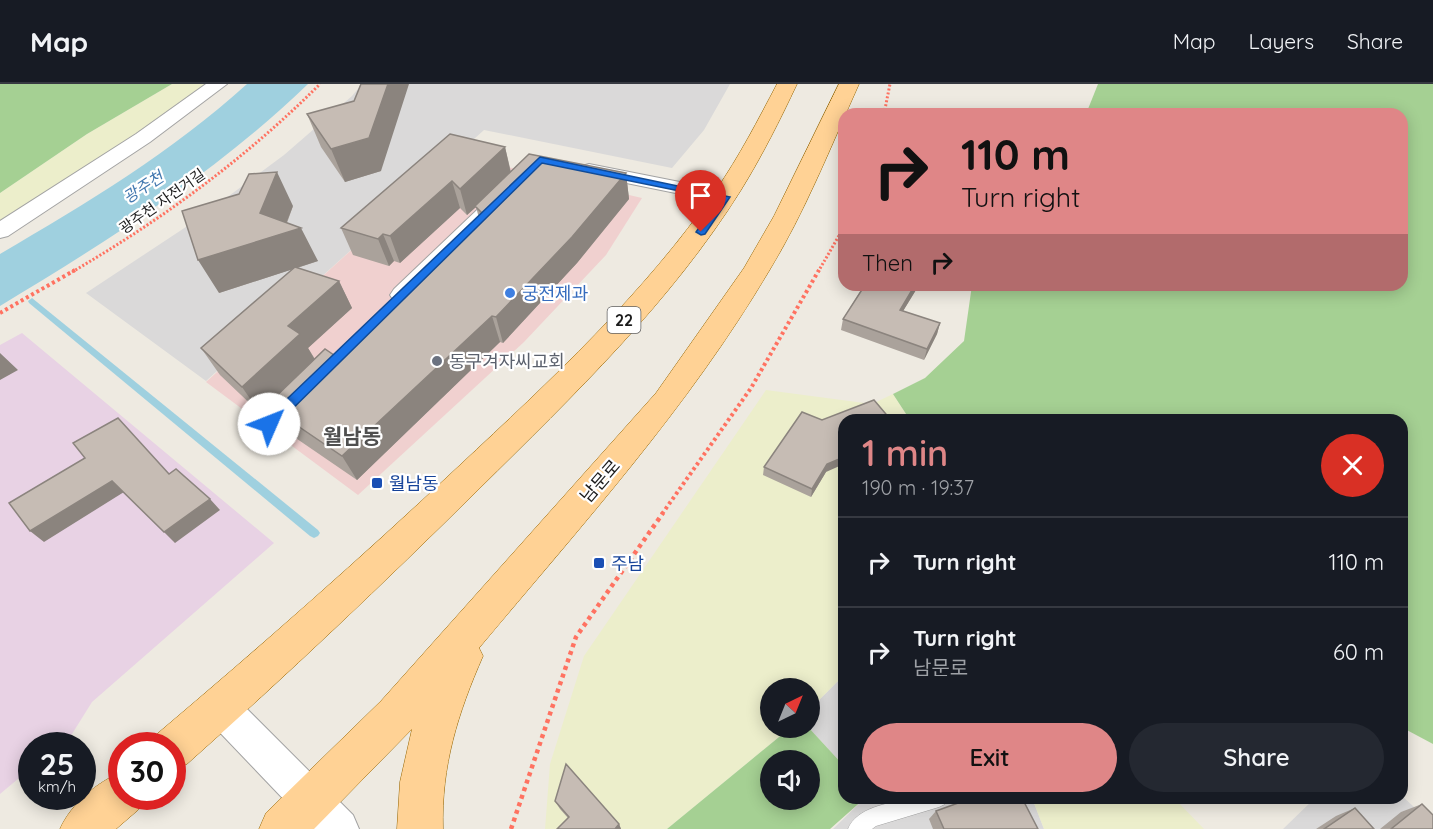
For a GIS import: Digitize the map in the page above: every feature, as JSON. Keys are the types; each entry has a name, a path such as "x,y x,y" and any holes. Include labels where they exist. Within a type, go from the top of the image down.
{"main road":[{"name":"22","path":"186,737 375,567 519,429 658,284 689,249 725,197 765,130 787,84"},
{"name":"남문로","path":"311,819 396,716 668,401 756,271 787,216 849,84"},
{"path":"420,829 418,795 422,764 434,722 479,620"},
{"path":"82,829 108,807"}],"street":[{"path":"0,231 134,144 218,84"},
{"path":"574,167 725,197"},
{"path":"388,308 523,177"},
{"path":"269,424 320,374"},
{"path":"220,707 311,819"}],"lane":[{"path":"857,829 871,818 919,804"}],"path":[{"name":"광주천 자전거길","path":"0,313 144,230 196,192 293,113 320,84"},
{"path":"885,108 890,84"},
{"path":"510,829 576,637 751,388 838,237"}],"shaded area":[{"path":"362,84 730,84 704,130 672,168 484,130 206,381 86,293 198,219 284,155 352,96"},
{"path":"456,155 642,198 606,255 524,342 358,495 206,382"},
{"path":"22,333 274,543 92,702 73,732 18,732 18,779 0,794 0,345"},
{"path":"838,681 838,759 818,738 820,699"},
{"path":"1408,802 1433,824 1433,829 1283,829 1309,804 1408,804"},
{"path":"859,804 1034,804 1044,829 833,829"}],"green space":[{"path":"0,84 172,84 87,134 0,193"},
{"path":"172,84 207,84 137,137 0,222 0,193 87,134"},
{"path":"1098,84 1433,84 1433,744 1408,731 1408,414 906,414 893,394 925,378 964,341 971,291 1408,291 1408,108 1088,108"},
{"path":"766,390 872,404 893,394 906,414 838,414 838,681 820,699 820,678 760,678 760,738 778,738 760,750 760,753 667,829 545,829 550,764 584,656"},
{"path":"778,738 818,738 838,759 838,804 858,804 830,829 667,829 760,753 760,810 820,810 820,750 763,750"},
{"path":"1034,804 1180,804 1204,829 1044,829"}],"water":[{"name":"광주천","path":"247,84 308,84 273,116 199,176 121,230 0,306 0,254 97,196 159,154"}],"building":[{"path":"361,84 388,84 369,138 331,149 307,114 354,101"},
{"path":"450,134 505,147 460,189 452,181 390,236 383,234 378,239 341,228"},
{"path":"529,154 626,173 572,237 496,317 492,316 342,456 267,405 325,349 334,355 486,217 475,206"},
{"path":"277,172 260,213 301,228 198,260 182,211 239,194 249,174"},
{"path":"295,267 339,281 288,326 300,334 242,387 201,348"},
{"path":"861,291 911,291 900,310 940,323 927,349 843,319"},
{"path":"874,400 886,414 838,414 838,459 827,464 812,489 764,467 802,412 822,420"},
{"path":"118,418 169,474 176,469 210,499 164,532 112,481 30,531 9,503 85,458 73,443"},
{"path":"566,764 619,824 615,829 557,829 569,817 555,801"},
{"path":"955,804 1025,804 1038,829 944,829 936,811"},
{"path":"1422,804 1433,815 1433,829 1391,829"},
{"path":"1355,808 1374,829 1324,829"}],"waterway":[{"path":"32,301 314,533"}],"place":[{"name":"궁전제과","path":"510,293"},
{"name":"동구겨자씨교회","path":"437,361"},
{"name":"월남동","path":"377,483"},
{"name":"주남","path":"599,563"}],"district":[{"name":"월남동","path":"352,436"}],"route":[{"path":"269,424 540,160 725,197 701,232"}]}
